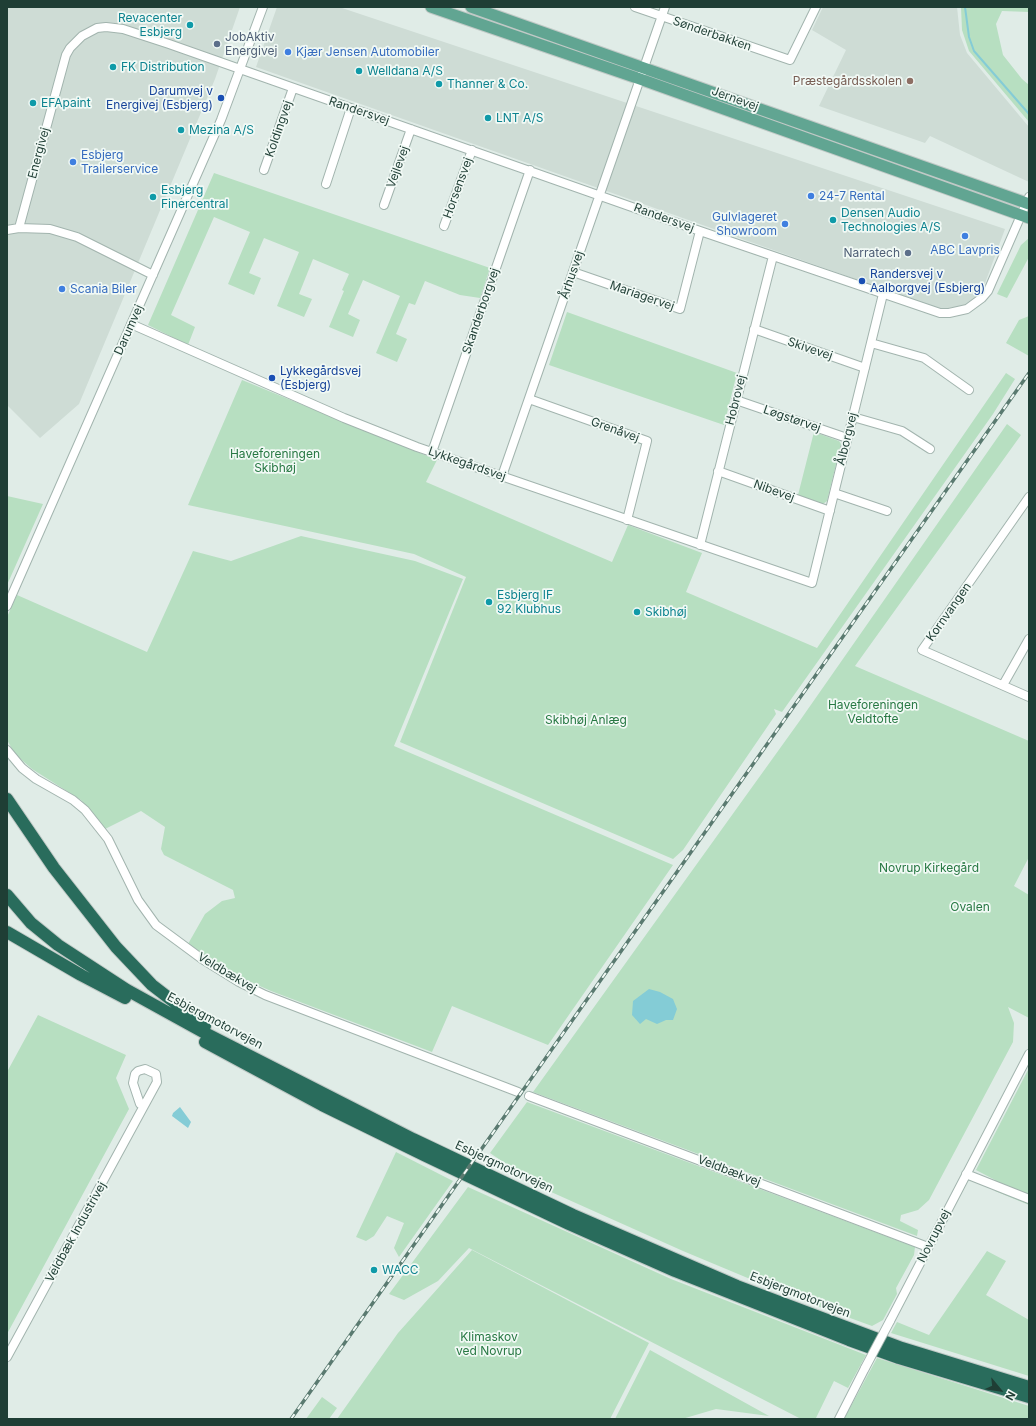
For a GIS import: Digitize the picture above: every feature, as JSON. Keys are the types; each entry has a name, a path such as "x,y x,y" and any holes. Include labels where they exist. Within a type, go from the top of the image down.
{"highway":[{"path":"7,799 69,888 135,968 181,1008 259,1060"},
{"name":"Esbjergmotorvejen","path":"7,895 31,923 58,945 90,967 204,1033 413,1139 609,1231 773,1300 902,1348 1029,1386"},
{"name":"Esbjergmotorvejen","path":"7,906 28,929 47,946 125,998 322,1105 424,1155 619,1247 726,1293 906,1360 1029,1397"},
{"path":"7,932 81,975 125,998"}],"main road":[{"name":"Jernevej","path":"431,7 592,62 647,74 685,88 699,87 1027,208"},
{"name":"Jernevej","path":"472,7 967,196 983,195 1018,208 1027,208"}],"street":[{"name":"Darumvej","path":"7,606 221,120 263,7"},
{"name":"Sønderbakken","path":"635,7 790,60 816,7"},
{"name":"Århusvej","path":"502,476 666,7"},
{"name":"Energivej","path":"19,228 66,55 70,48 82,36 102,28 123,29 240,70"},
{"name":"Randersvej","path":"240,70 530,170 700,231 940,313 949,313 967,309 979,301 988,291 1027,208"},
{"name":"Koldingvej","path":"264,170 293,88"},
{"path":"326,184 351,108"},
{"name":"Vejlevej","path":"384,205 411,129"},
{"name":"Horsensvej","path":"444,226 472,150"},
{"name":"Skanderborgvej","path":"432,452 530,170"},
{"path":"7,230 19,228 50,229 77,237 153,275"},
{"name":"Mariagervej","path":"573,272 680,309 700,231"},
{"name":"Hobrovej","path":"700,545 773,256"},
{"name":"Ålborgvej","path":"812,583 883,294"},
{"name":"Lykkegårdsvej","path":"132,324 344,418 432,452 812,583"},
{"name":"Skivevej","path":"754,329 865,368"},
{"path":"871,343 924,358 969,390"},
{"name":"Grenåvej","path":"529,399 647,441 627,520"},
{"name":"Løgstørvej","path":"736,400 847,438"},
{"path":"853,417 902,431 930,449"},
{"name":"Nibevej","path":"718,471 830,511"},
{"path":"834,493 887,512"},
{"name":"Kornvangen","path":"1029,497 922,650 1029,696"},
{"path":"1003,685 1029,639"},
{"name":"Veldbækvej","path":"9,753 36,779 73,800 85,810 108,838 138,900 156,925 202,959 239,982 264,995 518,1092"},
{"name":"Novrupvej","path":"839,1419 1029,1054"},
{"name":"Veldbækvej","path":"530,1096 928,1247"},
{"name":"Veldbæk Industrivej","path":"7,1357 144,1106"},
{"path":"966,1174 1029,1199"}],"shaded area":[{"path":"7,7 240,7 215,79 79,404 40,438 7,405"},
{"path":"277,7 339,7 1005,229 984,286 974,300 964,306 940,309 256,67"},
{"name":"Præstegårdsskolen","path":"823,7 957,7 960,35 967,53 1029,127 1029,182 930,136 925,143 819,106 846,50 812,30"}],"green space":[{"path":"961,7 1029,7 1029,12 1002,11 996,24 1003,55 1022,79 1029,85 1029,122 969,51 962,30"},
{"path":"214,173 490,268 480,298 460,295 425,281 415,305 409,303 396,334 407,339 397,362 376,353 400,296 363,280 348,314 360,320 353,337 329,327 344,291 342,290 349,274 313,259 299,294 312,299 304,317 277,306 299,252 264,238 249,273 261,278 254,295 228,284 250,232 214,217 171,315 195,327 188,345 148,325"},
{"path":"1029,238 1029,257 1007,298 997,294 1021,245"},
{"path":"567,312 737,373 724,425 549,365"},
{"path":"1029,316 1029,356 1006,343 1019,320"},
{"path":"1006,373 1015,379 993,414 782,712 774,709 776,714 683,850 673,859 400,742 466,577 414,554 188,505 242,380 437,460 426,482 612,562 628,525 702,553 686,592 817,648"},
{"path":"1007,424 1021,435 855,666 1029,741 1029,857 1014,886 1029,895 1029,1018 1008,1007 1014,1023 1013,1042 929,1200 918,1210 901,1215 900,1221 918,1230 917,1236 533,1092 801,719"},
{"path":"814,432 839,441 841,444 827,501 823,504 798,495"},
{"path":"7,496 43,504 7,585"},
{"path":"301,536 415,561 463,579 394,746 673,865 548,1045 452,1006 432,1052 271,991 244,979 188,944 205,914 222,901 235,898 233,890 164,855 161,849 165,827 141,811 105,829 81,800 32,769 15,754 7,740 7,617 17,595 147,652 193,551 231,561"},
{"path":"38,1015 126,1055 116,1078 129,1109 7,1334 7,1072"},
{"path":"1029,1068 1029,1205 995,1191 995,1180 976,1170"},
{"path":"527,1102 915,1247 914,1255 896,1288 897,1294 883,1320 872,1326 798,1299 683,1251 540,1187 490,1153"},
{"path":"396,1152 453,1181 399,1257 394,1248 404,1223 387,1216 374,1236 366,1241 356,1237"},
{"path":"468,1187 671,1279 866,1355 848,1388 834,1381 816,1418 801,1419 469,1248 438,1281 404,1300 389,1294"},
{"name":"Klimaskov ved Novrup","path":"472,1250 649,1343 610,1419 337,1419 398,1333"},
{"path":"987,1251 1006,1261 986,1295 1029,1320 1029,1376 891,1333 897,1322 929,1335"},
{"path":"650,1350 769,1416 716,1409 682,1419 615,1419"},
{"path":"877,1358 1029,1406 1029,1419 844,1419"},
{"path":"322,1397 337,1408 329,1419 306,1419"}],"water":[{"path":"649,989 660,992 673,999 677,1009 673,1020 666,1020 657,1024 646,1019 640,1024 632,1015 633,1001"},
{"path":"180,1107 191,1122 188,1128 172,1116 173,1113"}],"waterway":[{"path":"965,7 969,37 974,51 1029,114"}],"railway":[{"path":"291,1419 1029,373"}],"place":[{"name":"Revacenter Esbjerg","path":"190,25"},
{"name":"JobAktiv Energivej","path":"217,44"},
{"name":"Kjær Jensen Automobiler","path":"288,52"},
{"name":"FK Distribution","path":"113,67"},
{"name":"Welldana A/S","path":"359,71"},
{"name":"Præstegårdsskolen","path":"910,81"},
{"name":"Thanner & Co.","path":"439,84"},
{"name":"Darumvej v Energivej (Esbjerg)","path":"221,98"},
{"name":"EFApaint","path":"33,103"},
{"name":"LNT A/S","path":"488,118"},
{"name":"Mezina A/S","path":"181,130"},
{"name":"Esbjerg Trailerservice","path":"73,162"},
{"name":"24-7 Rental","path":"811,196"},
{"name":"Esbjerg Finercentral","path":"153,197"},
{"name":"Densen Audio Technologies A/S","path":"833,220"},
{"name":"Gulvlageret Showroom","path":"785,224"},
{"name":"ABC Lavpris","path":"965,236"},
{"name":"Narratech","path":"908,253"},
{"name":"Randersvej v Aalborgvej (Esbjerg)","path":"862,281"},
{"name":"Scania Biler","path":"62,289"},
{"name":"Lykkegårdsvej (Esbjerg)","path":"272,378"},
{"name":"Esbjerg IF 92 Klubhus","path":"489,602"},
{"name":"Skibhøj","path":"637,612"},
{"name":"WACC","path":"374,1270"}],"park label":[{"name":"Haveforeningen Skibhøj","path":"275,461"},
{"name":"Haveforeningen Veldtofte","path":"873,712"},
{"name":"Skibhøj Anlæg","path":"586,720"},
{"name":"Novrup Kirkegård","path":"929,868"},
{"name":"Ovalen","path":"970,907"}]}
